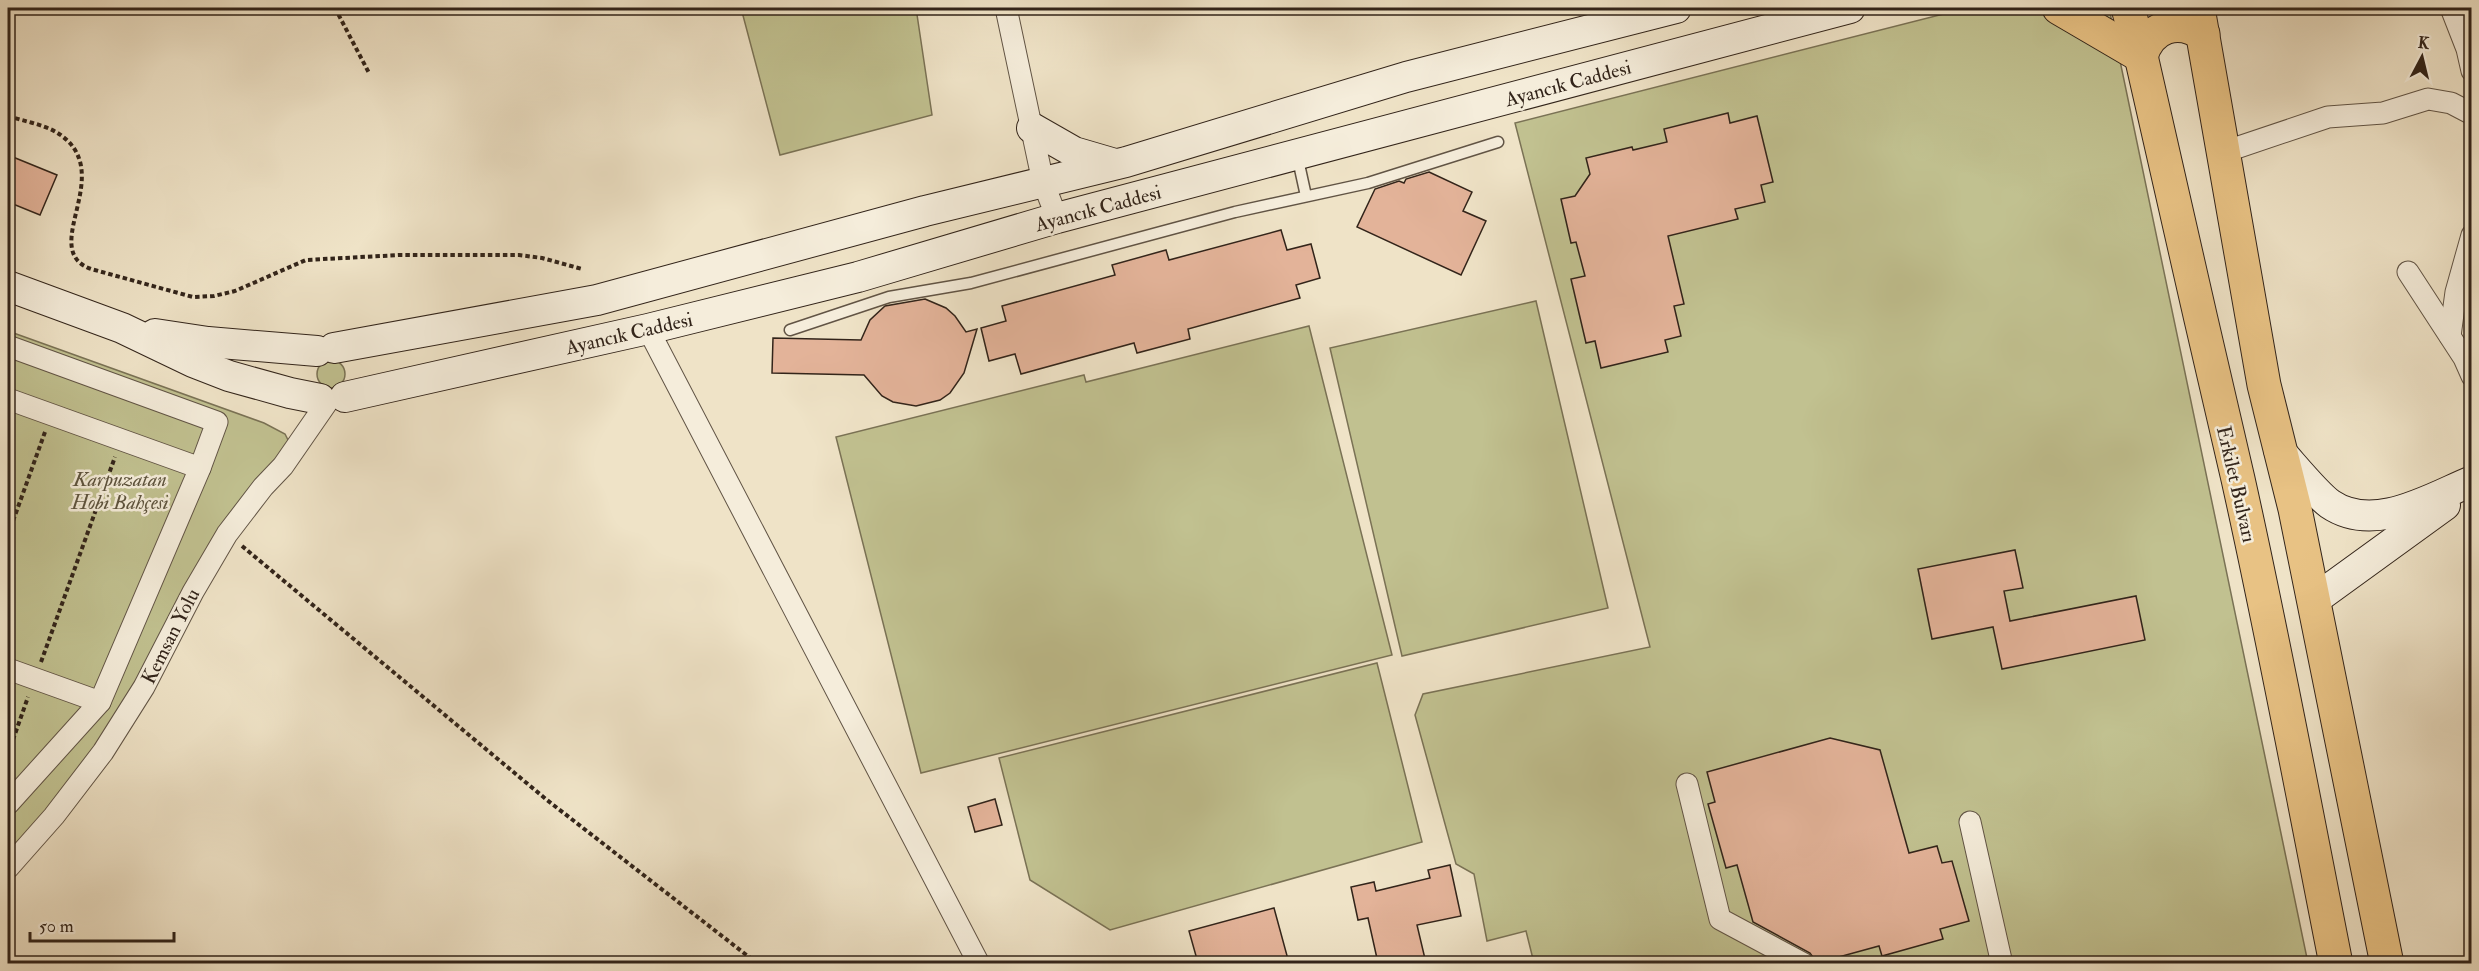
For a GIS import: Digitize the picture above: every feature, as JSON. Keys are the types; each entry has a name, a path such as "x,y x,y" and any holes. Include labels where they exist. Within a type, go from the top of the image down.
{"main road":[{"path":"2059,8 2141,56 2149,38 2165,27 2201,21 2264,385 2295,509 2325,668 2387,963"},
{"name":"Erkilet Bulvarı","path":"2128,8 2240,490 2280,678 2336,963"}],"street":[{"path":"1006,8 1043,182 1058,218"},
{"name":"Ayancık Caddesi","path":"122,328 208,342 326,349 597,300 925,212 1118,165 1406,78 1676,8"},
{"name":"Ayancık Caddesi","path":"8,286 122,328 193,362 230,376 280,390 331,399 648,329 858,277 1058,218 1850,8"},
{"path":"2451,8 2467,49 2472,71"},
{"path":"2224,152 2328,117 2383,113 2428,99 2451,103 2472,114"},
{"path":"1032,128 1074,152 1118,165"},
{"path":"2450,336 2456,292 2472,235"},
{"path":"2408,272 2464,358 2472,376"},
{"path":"648,329 979,963"},
{"path":"8,346 217,422 200,468 100,702 8,804"},
{"path":"326,349 349,354 357,368 356,385 331,399 308,388 304,372 311,357 326,349"},
{"path":"8,399 200,468"},
{"name":"Kemsan Yolu","path":"8,868 79,784 126,718 162,655 193,592 227,534 263,487 284,466 331,399"},
{"path":"2279,450 2330,504 2361,514 2397,512 2472,483"},
{"path":"2314,600 2472,483"},
{"path":"8,669 100,702"},
{"path":"1687,784 1720,919 1804,963"},
{"path":"1970,822 2002,963"}],"lane":[{"path":"790,330 890,297 970,283 1212,218 1368,183 1498,142"},
{"path":"1296,155 1306,196"}],"path":[{"path":"335,8 369,73"},
{"path":"8,116 55,132 72,147 77,157 81,168 82,191 70,244 74,257 79,262 91,269 193,297 214,296 235,291 306,260 400,255 519,255 582,268"},
{"path":"8,535 51,414"},
{"path":"8,754 122,440"},
{"path":"227,534 547,800 758,963"}],"green space":[{"path":"741,8 916,8 932,115 780,155"},
{"path":"1967,8 2109,8 2308,963 1534,963 1526,931 1487,941 1474,874 1456,864 1415,715 1423,694 1650,647 1515,123"},
{"path":"1536,301 1608,608 1402,656 1330,348"},
{"path":"1309,326 1392,655 921,773 836,437 1084,375 1086,382"},
{"name":"Karpuzatan Hobi Bahçesi","path":"8,331 264,423 285,434 291,446 237,514 137,717 8,862"},
{"path":"331,360 341,364 345,374 341,384 331,388 321,384 317,374 321,364"},
{"path":"1377,663 1422,842 1110,930 1030,880 999,758"}],"building":[{"path":"1728,113 1730,123 1757,116 1773,182 1761,185 1765,202 1735,209 1738,219 1668,236 1684,304 1674,306 1681,336 1665,340 1668,352 1601,368 1595,341 1586,343 1571,279 1585,276 1576,242 1571,243 1561,199 1575,196 1590,174 1586,158 1632,147 1633,150 1667,142 1664,129"},
{"path":"8,155 57,175 40,215 8,202"},
{"path":"1429,172 1472,192 1463,211 1486,221 1461,275 1357,227 1375,189 1399,181 1404,183 1406,179"},
{"path":"1281,230 1287,250 1311,244 1320,278 1296,285 1300,298 1188,329 1190,339 1137,353 1134,343 1021,374 1015,354 989,361 981,328 1006,321 1002,306 1115,275 1112,265 1166,250 1169,260"},
{"path":"925,299 946,308 966,332 977,329 964,373 950,393 940,400 916,406 893,402 882,396 864,375 772,373 773,338 861,340 870,320 885,306"},
{"path":"2015,550 2023,588 2004,591 2010,621 2136,596 2145,640 2002,669 1993,627 1932,639 1918,569"},
{"path":"1830,738 1880,750 1909,853 1937,846 1942,863 1952,861 1969,921 1940,929 1943,939 1882,956 1879,946 1817,963 1810,953 1753,922 1737,865 1726,868 1708,804 1715,802 1707,772"},
{"path":"995,799 1002,825 975,832 968,807"},
{"path":"1450,865 1461,916 1417,925 1426,963 1378,963 1368,918 1358,920 1351,887 1374,882 1376,891 1430,878 1428,870"},
{"path":"1274,908 1289,963 1198,963 1189,931"}]}
